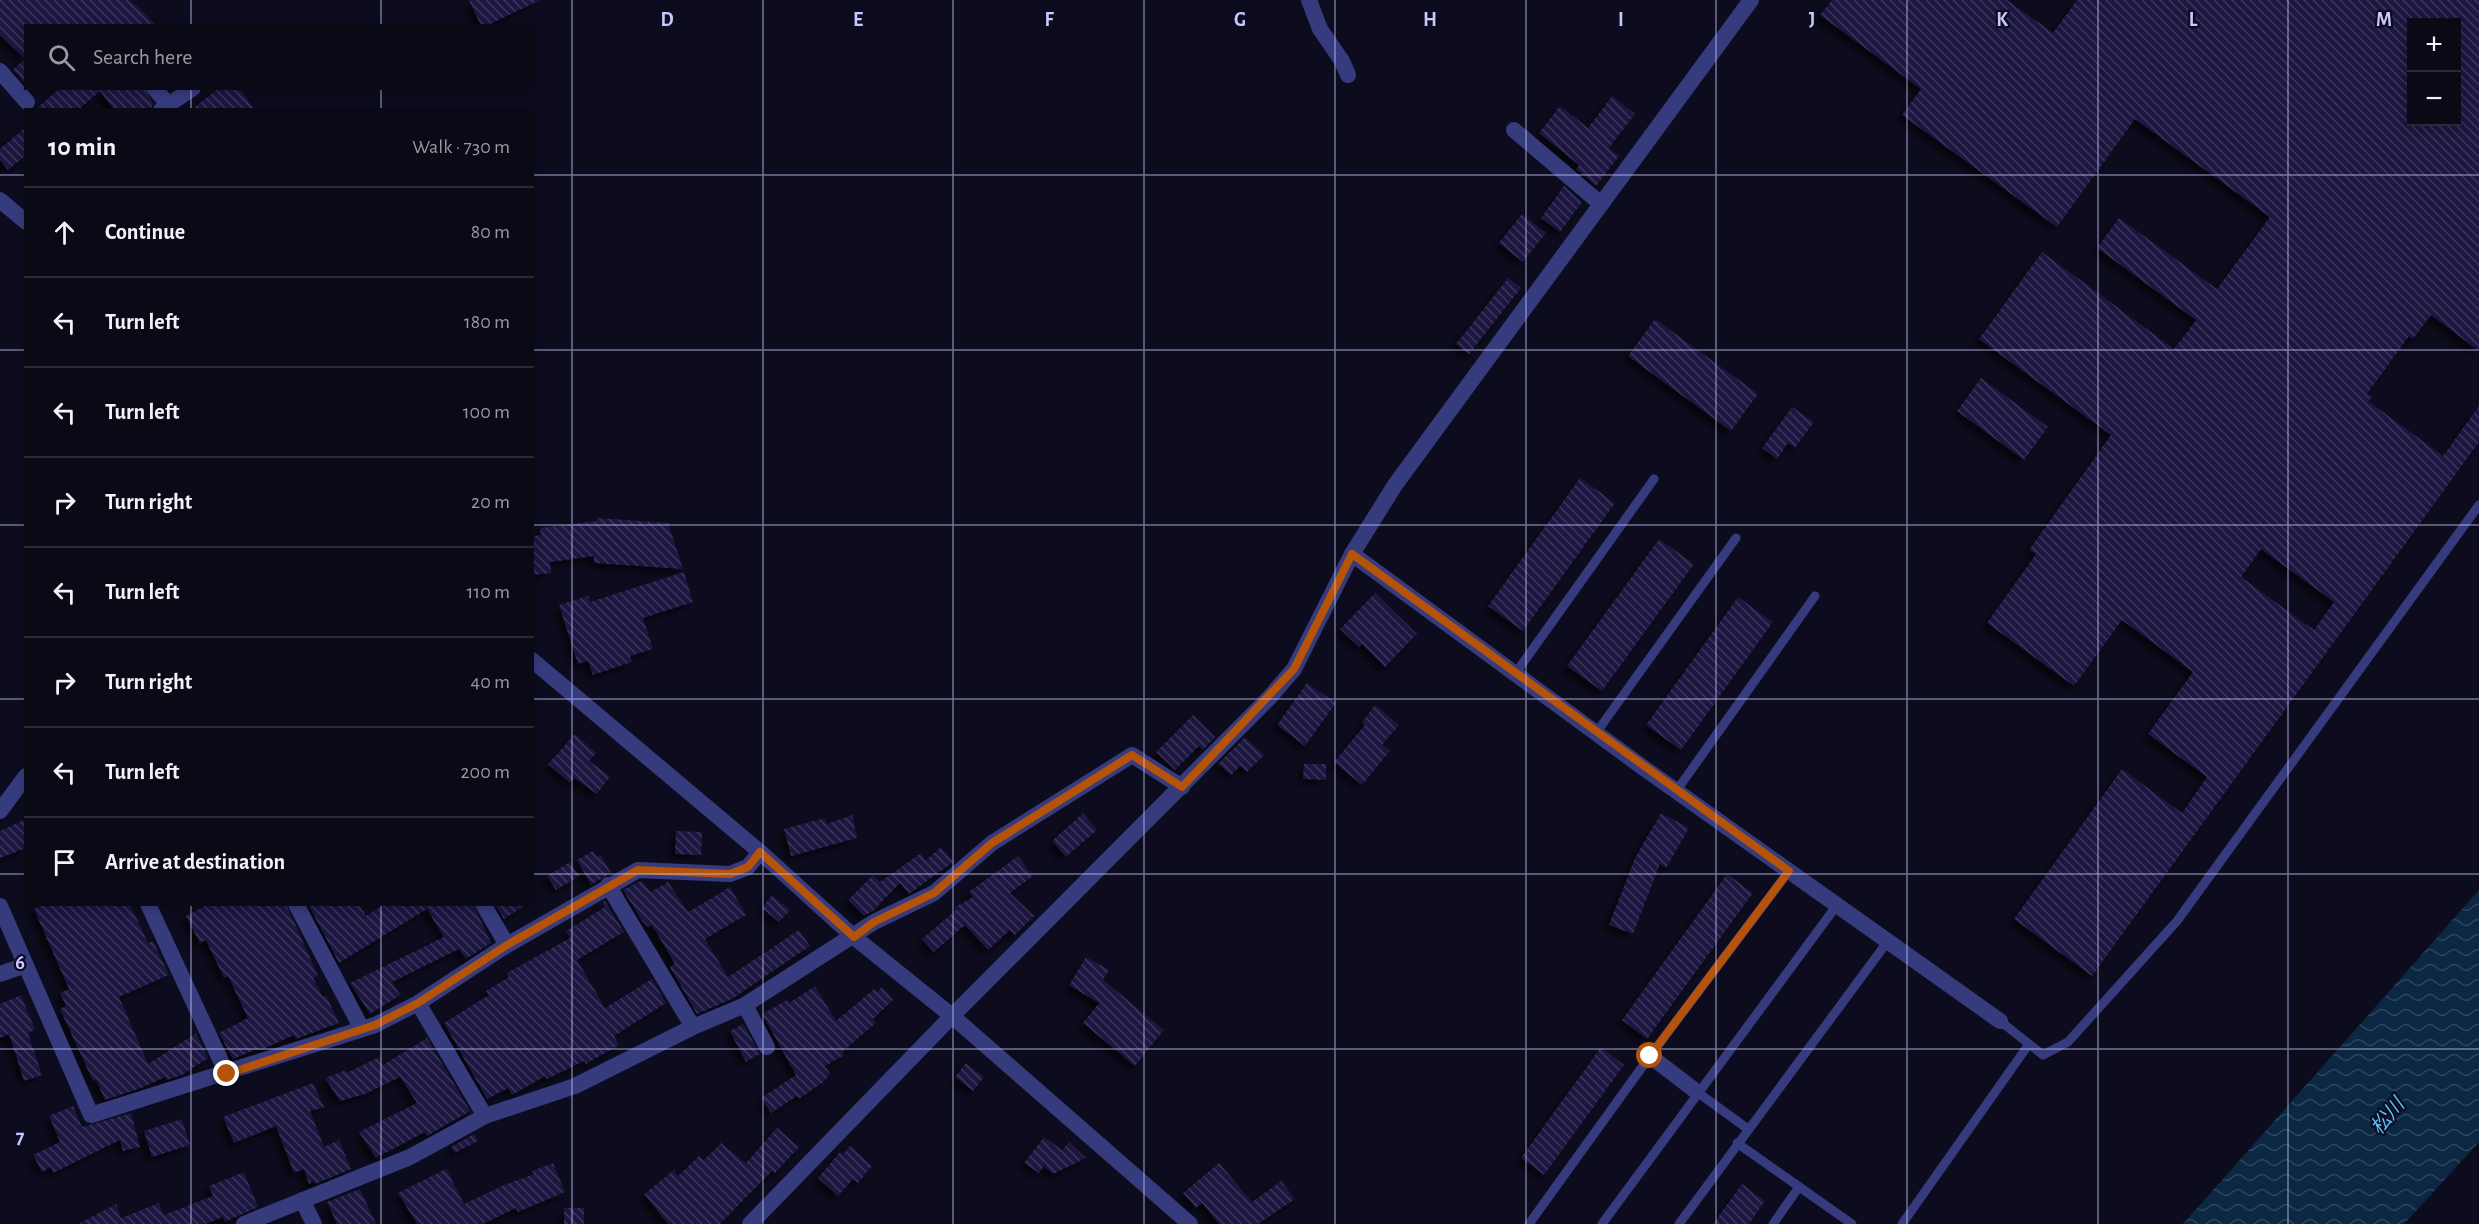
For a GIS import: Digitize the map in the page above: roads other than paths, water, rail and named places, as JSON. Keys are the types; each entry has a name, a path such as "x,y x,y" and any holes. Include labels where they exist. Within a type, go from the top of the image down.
{"street":[{"path":"1309,0 1320,29 1342,61 1348,75"},
{"path":"750,1224 952,1016 1182,787 1294,669 1352,554 1395,485 1751,0"},
{"path":"0,71 27,102"},
{"path":"155,90 164,107 191,90"},
{"path":"1514,130 1601,204"},
{"path":"0,200 24,219"},
{"path":"1352,554 1596,733 2000,1021"},
{"path":"534,662 760,852 854,937 952,1016 1190,1224"},
{"path":"244,1224 410,1156 485,1116 575,1086 693,1027 745,1005 874,922 934,893 992,843 1132,755 1182,787"},
{"path":"0,811 24,779"},
{"path":"0,906 91,1115 227,1074 362,1029 418,1003 507,945 608,885 638,870 730,874 748,867 760,852"},
{"path":"608,885 693,1027"},
{"path":"149,906 227,1074"},
{"path":"297,906 362,1029"},
{"path":"484,906 507,945"},
{"path":"0,974 26,965"},
{"path":"418,1003 485,1116"},
{"path":"745,1005 767,1047"},
{"path":"1650,1056 1697,1092"},
{"path":"302,1200 314,1224"}],"lane":[{"path":"1515,674 1654,479"},
{"path":"2000,1021 2043,1054 2068,1042 2177,921 2479,505"},
{"path":"1596,733 1736,538"},
{"path":"1677,790 1815,597"},
{"path":"1529,1224 1650,1056 1789,871"},
{"path":"1602,1224 1837,904"},
{"path":"1679,1224 1888,941"},
{"path":"1902,1224 2029,1044"},
{"path":"1697,1092 1748,1129"},
{"path":"1737,1143 1852,1224"},
{"path":"1773,1224 1799,1187"}],"water":[{"name":"松川","path":"2479,890 2479,1142 2404,1224 2183,1224"}]}
